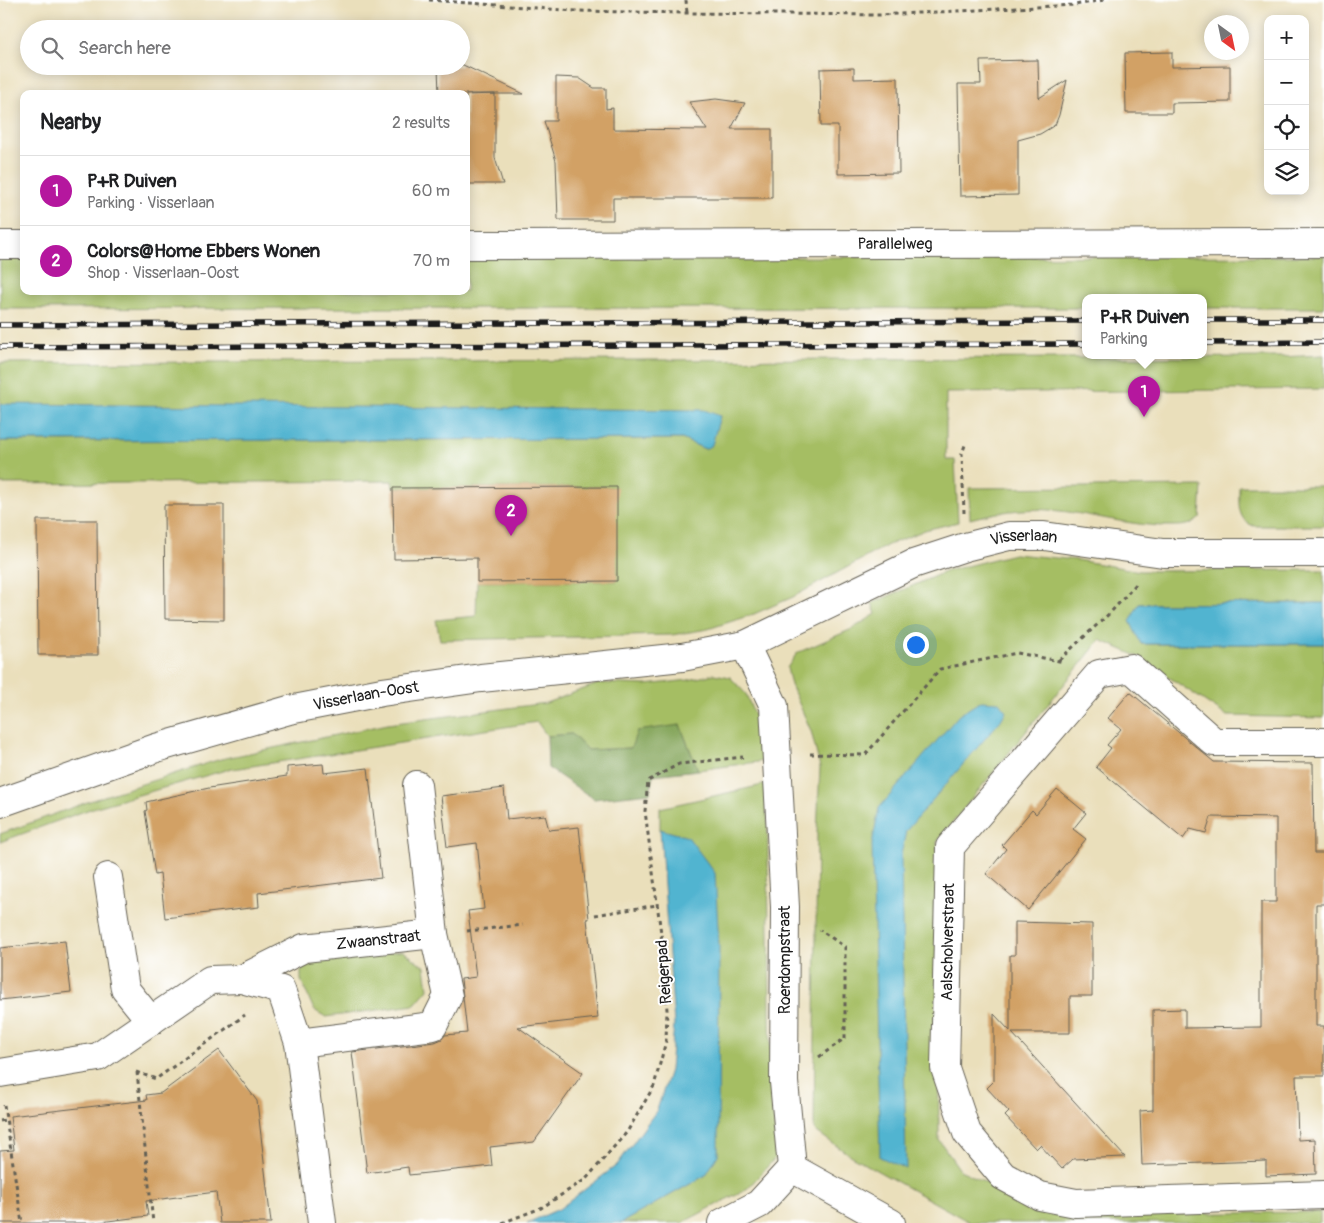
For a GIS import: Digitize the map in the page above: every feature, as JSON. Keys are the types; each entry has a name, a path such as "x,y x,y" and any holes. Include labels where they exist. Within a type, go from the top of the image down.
{"street":[{"name":"Parallelweg","path":"470,245 1324,243"},
{"path":"0,245 20,245"},
{"name":"Visserlaan","path":"745,645 913,564 965,547 1009,536 1044,536 1164,553 1324,553"},
{"name":"Roerdompstraat","path":"745,645 774,706 785,907 784,1082 792,1168"},
{"name":"Visserlaan-Oost","path":"0,803 156,748 289,710 382,692 482,678 682,657 745,645"},
{"path":"1099,674 1131,668 1214,742 1324,742"},
{"name":"Aalscholverstraat","path":"1099,674 950,847 945,1068 967,1132 1003,1176 1040,1196 1076,1203 1324,1195"},
{"name":"Zwaanstraat","path":"242,979 304,948 434,934 417,785"},
{"path":"108,877 126,989 151,1021"},
{"path":"300,1042 433,1026 448,996 434,934"},
{"name":"Zwaanstraat","path":"0,1073 98,1057 210,980 242,979 280,990"},
{"path":"280,990 300,1042 322,1223"},
{"path":"722,1223 759,1204 792,1168 891,1223"}],"path":[{"path":"429,0 576,11 687,14 879,15 1075,5 1104,0"},
{"path":"686,0 687,14"},
{"path":"965,547 962,454 966,442"},
{"path":"1059,660 1111,612 1164,553"},
{"path":"778,753 865,755 940,669 1017,653 1059,660 1099,674"},
{"name":"Reigerpad","path":"502,1223 541,1208 586,1179 627,1132 654,1086 666,1041 667,1010 662,941 645,811 648,781 679,764 778,753"},
{"path":"595,915 657,905"},
{"path":"784,1082 845,1038 845,947 785,907"},
{"path":"434,934 523,925"},
{"path":"98,1057 156,1079 280,990"},
{"path":"137,1072 153,1223"},
{"path":"4,1101 22,1223"},
{"path":"0,1121 6,1120"}],"green space":[{"path":"1324,256 1324,308 1207,308 1207,294 1082,294 1082,308 0,309 0,258 20,258 20,295 470,295 470,258"},
{"path":"1324,355 1324,389 946,393 946,460 955,460 958,522 925,530 888,545 793,597 754,614 708,629 672,635 440,640 436,620 476,616 477,582 617,581 616,487 393,488 392,481 0,484 0,441 682,439 705,449 720,416 0,412 0,363 1207,359 1207,357"},
{"path":"1202,486 1200,518 1193,523 1185,525 1157,526 1040,510 1010,511 970,519 969,488"},
{"path":"1239,486 1324,486 1324,526 1254,526 1248,523 1241,515"},
{"path":"1014,554 1077,560 1140,571 1324,570 1324,603 1139,604 1141,644 1324,644 1324,718 1227,716 1137,656 1100,640 937,842 939,1140 960,1170 1058,1215 1320,1212 1320,1223 971,1223 851,1156 814,1130 817,832 820,767 811,731 791,685 787,668 797,653 852,629 876,614 872,603 947,571"},
{"path":"714,674 730,677 746,694 762,735 765,761 698,770 680,725 631,748 587,750 572,734 547,736 537,722 226,770 93,808 0,842 0,834 101,797 221,759 388,724 546,703 600,683 646,685 689,680"},
{"path":"680,725 698,770 653,775 650,793 594,799 548,768 547,736 572,734 587,750 631,748 637,731"},
{"path":"767,784 771,1085 777,1156 748,1188 682,1223 621,1223 706,1175 688,838 660,829 660,808"},
{"path":"403,951 425,967 428,989 414,1005 326,1017 314,1010 301,980 301,970 309,960"}],"water":[{"path":"0,404 704,410 720,416 712,445 705,449 682,439 0,441"},
{"path":"1324,603 1324,644 1141,644 1130,621 1139,604"},
{"path":"981,701 999,702 1006,711 1001,720 906,831 901,855 906,1169 880,1157 872,844 879,808 959,715"},
{"path":"660,829 688,837 715,873 719,946 718,1155 706,1175 621,1223 527,1223 559,1209 617,1165 657,1110 670,1070 674,1024"}],"building":[{"path":"1172,52 1172,67 1230,66 1230,102 1172,103 1172,113 1126,113 1125,53"},
{"path":"1038,60 1039,98 1067,80 1055,125 1040,134 1018,140 1018,195 960,196 958,84 981,84 980,61"},
{"path":"470,68 524,94 470,94 470,90 439,90 438,75 470,75"},
{"path":"854,68 854,79 898,78 899,173 838,174 838,126 821,126 820,69"},
{"path":"556,77 579,78 594,88 606,88 606,109 613,108 613,129 707,130 689,102 716,99 745,103 731,129 772,129 772,198 613,198 613,220 558,220 556,161 544,121 556,121"},
{"path":"495,94 495,158 503,184 470,184 470,95"},
{"path":"617,487 617,581 477,582 477,558 394,559 393,488"},
{"path":"164,505 224,505 224,620 165,619"},
{"path":"37,520 97,520 98,655 38,655"},
{"path":"1130,692 1214,762 1313,763 1314,853 1324,853 1324,904 1316,904 1316,1026 1324,1026 1324,1076 1296,1076 1298,1140 1315,1139 1316,1174 1266,1176 1266,1161 1142,1165 1140,1111 1153,1110 1153,1010 1185,1009 1185,1028 1261,1027 1261,902 1276,902 1276,818 1211,817 1206,833 1190,829 1183,839 1096,767 1111,748 1107,745 1121,729 1108,718"},
{"path":"323,764 324,773 368,768 381,878 258,893 259,907 165,918 160,874 155,875 145,811 147,810 146,802 209,788 287,776 287,767"},
{"path":"504,788 507,819 545,815 549,830 579,827 598,1018 518,1027 583,1073 534,1142 490,1147 492,1166 409,1175 408,1167 367,1173 352,1052 435,1042 442,1039 445,1035 467,1033 461,979 476,977 468,911 484,909 477,843 447,847 441,796"},
{"path":"1057,789 1086,813 1073,829 1086,839 1028,910 986,874 1006,849 1002,845 1032,810 1036,814"},
{"path":"1015,922 1092,924 1092,996 1070,996 1070,1033 1012,1033 1125,1157 1073,1159 1062,1169 1040,1145 1036,1149 1005,1116 1009,1112 987,1088 994,1081 994,1014 1010,1031 1010,955 1015,955"},
{"path":"65,941 71,992 0,1000 0,948"},
{"path":"219,1050 257,1101 271,1223 220,1223 216,1192 146,1201 148,1216 92,1223 0,1223 0,1151 14,1150 10,1116 147,1100 146,1095 161,1093"}],"railway":[{"path":"1207,320 1324,320"},
{"path":"0,325 1082,321"},
{"path":"1207,343 1324,342"},
{"path":"0,347 1082,344"}],"place":[{"name":"P+R Duiven","path":"1144,417"},
{"name":"Colors@Home Ebbers Wonen","path":"511,536"}]}
